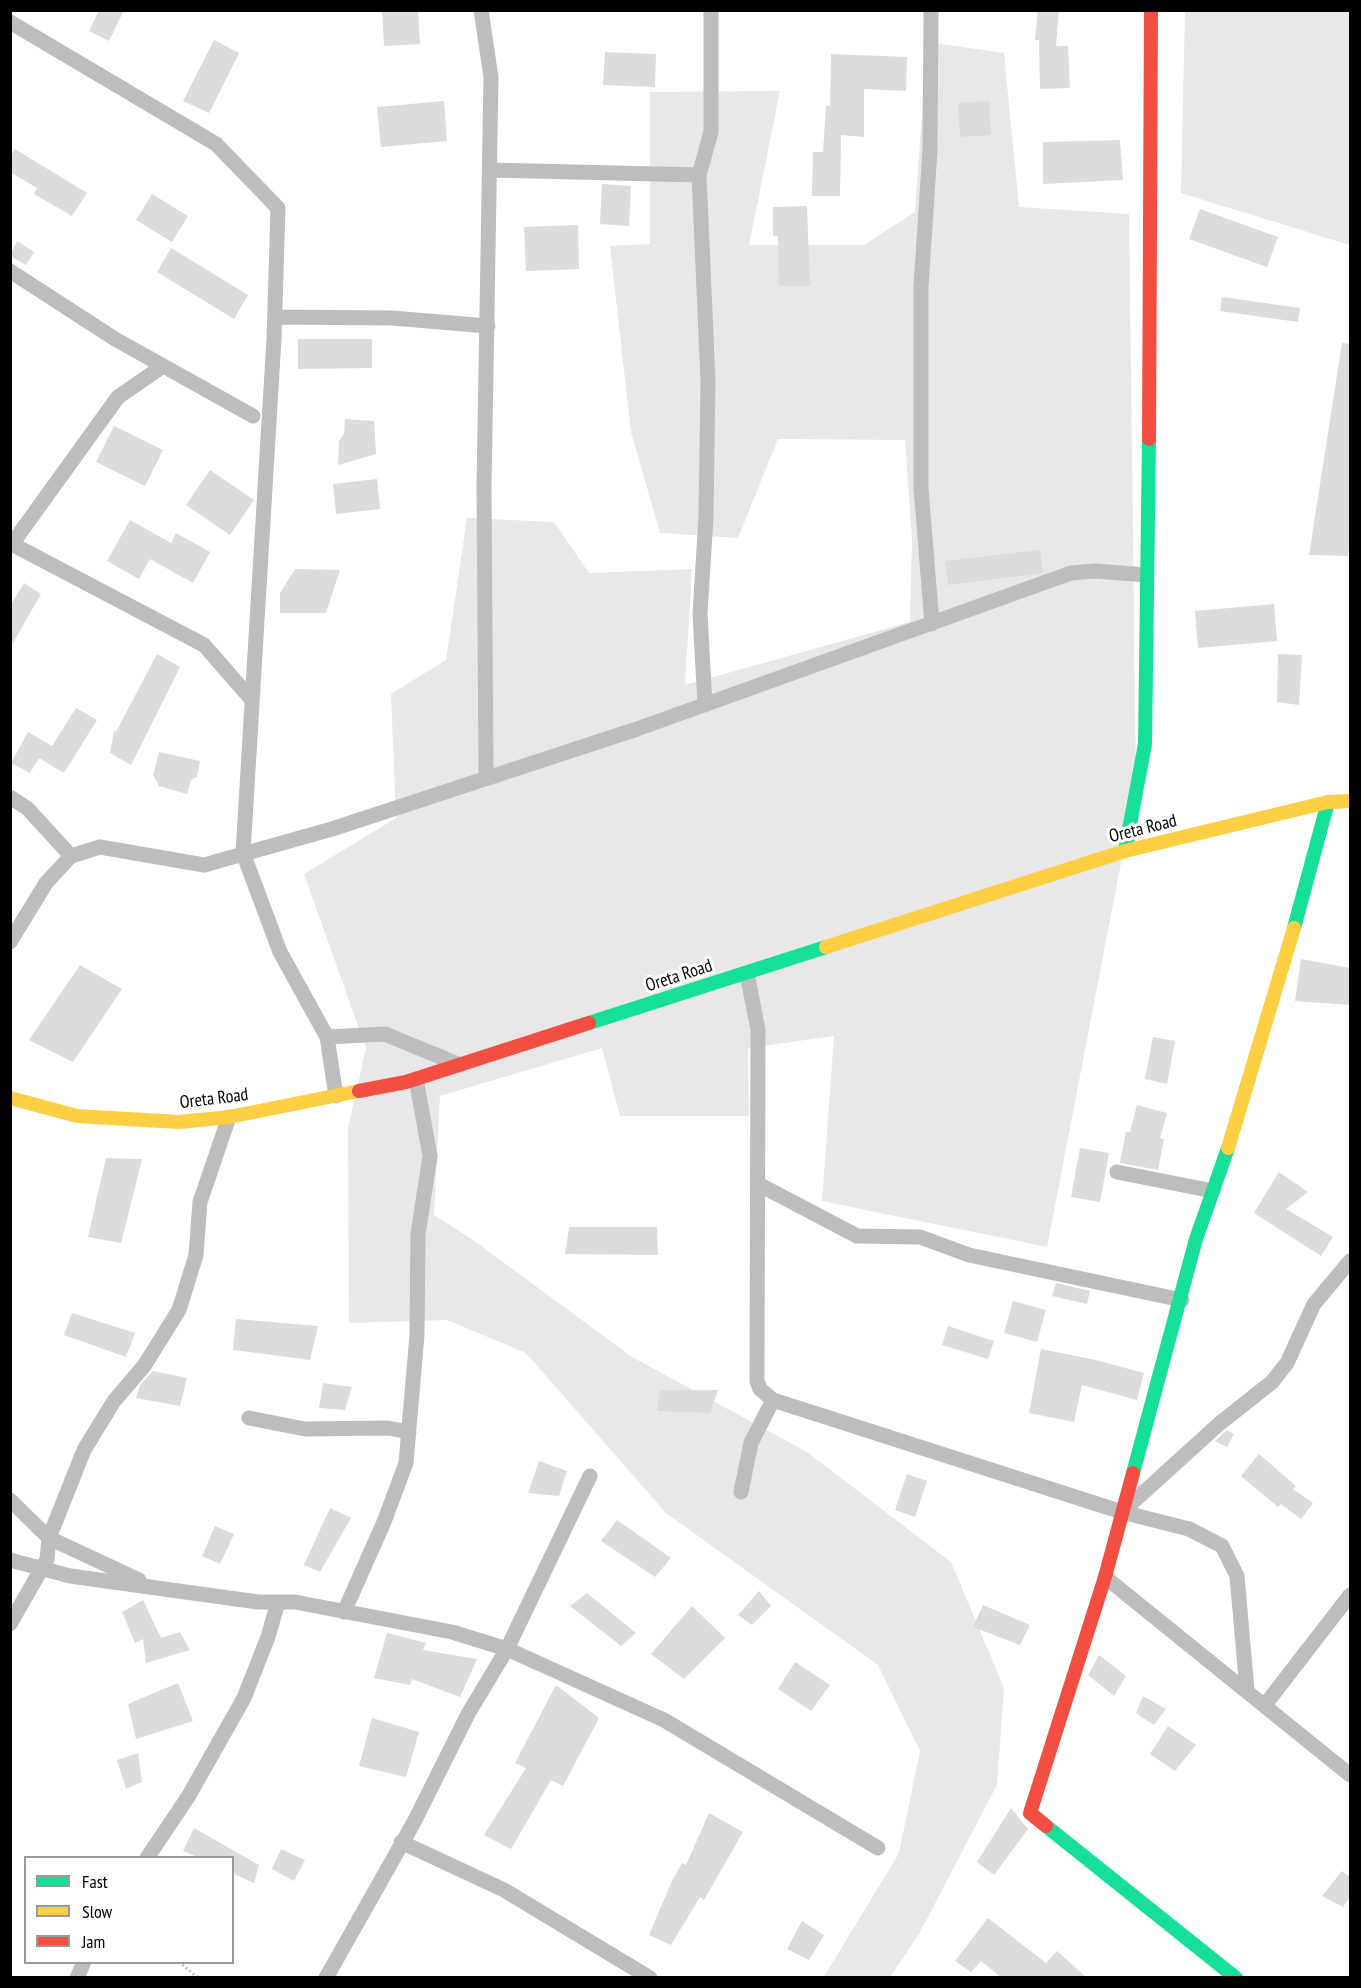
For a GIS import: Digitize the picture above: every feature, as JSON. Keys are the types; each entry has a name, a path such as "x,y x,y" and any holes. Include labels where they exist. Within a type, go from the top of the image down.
{"street":[{"path":"481,10 491,77 484,498 486,778"},
{"path":"705,705 700,614 706,517 708,381 699,175 711,132 711,10"},
{"path":"931,10 930,150 921,286 921,488 932,624"},
{"path":"1125,851 1145,744 1152,258 1151,10"},
{"path":"10,22 216,144 278,208 275,317 243,853 280,952 327,1037 336,1096"},
{"path":"491,170 699,175"},
{"path":"10,271 115,339 253,416"},
{"path":"275,317 392,318 488,326"},
{"path":"163,366 118,397 11,544 204,645 252,700"},
{"path":"10,942 46,883 71,856 100,847 204,865 333,829 705,705 1071,573 1095,571 1147,575"},
{"path":"10,797 27,808 71,856"},
{"name":"Oreta Road","path":"10,1098 78,1116 179,1122 229,1117 416,1079 1125,851 1328,802 1350,801"},
{"path":"1236,1977 1030,1813 1105,1577 1182,1300 1196,1239 1213,1191 1317,850 1328,802"},
{"path":"747,973 759,1030 760,1185 757,1380 760,1389 773,1400 1122,1512 1189,1529 1222,1546 1237,1576 1247,1690"},
{"path":"327,1037 385,1034 460,1065"},
{"path":"344,1612 384,1522 403,1472 409,1432 417,1335 418,1234 430,1156 416,1079"},
{"path":"10,1624 47,1559 49,1538 70,1480 87,1445 114,1401 144,1366 179,1310 195,1255 201,1202 229,1117"},
{"path":"1117,1172 1213,1191"},
{"path":"760,1185 857,1236 920,1237 969,1255 1182,1300"},
{"path":"1122,1512 1219,1424 1272,1382 1287,1363 1314,1304 1350,1261"},
{"path":"741,1492 750,1443 773,1400"},
{"path":"249,1418 305,1428 388,1428 409,1432"},
{"path":"326,1977 435,1783 468,1714 507,1649 590,1476"},
{"path":"10,1500 49,1538 152,1586"},
{"path":"10,1560 70,1576 278,1602 296,1602 452,1632 507,1649 664,1720 878,1848"},
{"path":"1105,1577 1350,1774"},
{"path":"1265,1705 1350,1595"},
{"path":"148,1856 188,1797 244,1698 268,1637 278,1602"},
{"path":"401,1842 504,1890 650,1977"}],"path":[{"path":"182,1964 198,1977"}],"shaded area":[{"path":"1185,11 1350,11 1350,245 1181,193"},
{"path":"927,42 1004,53 1019,207 1129,214 1136,785 1047,1247 822,1201 834,1036 748,1048 749,1116 620,1116 602,1048 440,1096 434,1215 473,1240 632,1357 807,1452 951,1562 1004,1688 997,1785 919,1934 890,1977 824,1977 899,1853 920,1751 878,1665 666,1513 526,1353 447,1320 349,1323 348,1128 366,1048 304,874 396,818 391,694 446,660 467,518 554,522 589,573 692,569 685,685 910,622 912,540 905,440 778,439 738,538 660,533 631,432 610,246 650,244 650,92 780,91 749,245 864,245 915,212"}],"building":[{"path":"99,10 124,10 109,41 89,31"},
{"path":"382,10 418,10 420,44 384,46"},
{"path":"1038,10 1059,10 1056,46 1068,46 1070,88 1040,89 1039,40 1035,40"},
{"path":"214,40 239,53 209,113 183,101"},
{"path":"605,52 656,54 655,87 603,85"},
{"path":"831,54 907,57 906,91 864,89 864,137 841,135 840,196 812,196 813,152 823,152 826,106 830,106"},
{"path":"444,101 447,141 381,147 377,107"},
{"path":"989,101 991,135 960,137 958,103"},
{"path":"1120,140 1123,180 1043,184 1043,142"},
{"path":"15,149 87,193 72,216 34,194 37,188 10,172 10,157"},
{"path":"602,184 631,186 629,226 600,224"},
{"path":"152,194 188,216 172,242 136,220"},
{"path":"807,206 810,286 779,286 778,236 773,236 773,207"},
{"path":"1200,209 1278,237 1267,267 1189,239"},
{"path":"578,225 579,269 526,271 524,227"},
{"path":"17,241 34,252 26,265 10,256"},
{"path":"171,248 248,295 234,319 157,272"},
{"path":"1222,297 1300,308 1298,322 1220,311"},
{"path":"298,339 372,339 372,368 298,369"},
{"path":"1342,343 1350,344 1350,539 1348,556 1309,555"},
{"path":"345,419 374,421 376,454 338,465 339,441 344,434"},
{"path":"114,426 163,450 145,486 96,462"},
{"path":"210,470 254,500 230,535 186,505"},
{"path":"377,479 380,509 336,514 333,484"},
{"path":"130,520 171,543 176,533 210,552 193,583 150,559 139,579 107,561"},
{"path":"1040,550 1043,573 948,585 945,561"},
{"path":"295,569 340,570 326,613 280,613 280,593"},
{"path":"24,583 41,594 10,648 10,606"},
{"path":"1274,604 1277,641 1198,648 1195,611"},
{"path":"157,654 180,667 131,765 110,753 114,731 116,732"},
{"path":"1278,654 1302,655 1299,705 1277,702"},
{"path":"76,708 97,720 64,773 39,758 30,773 11,763 28,732 52,746"},
{"path":"159,752 200,761 197,777 191,780 187,794 159,786 153,775"},
{"path":"1301,959 1350,968 1350,1005 1295,1001"},
{"path":"80,965 122,989 73,1062 29,1040"},
{"path":"1153,1037 1175,1041 1167,1084 1145,1079"},
{"path":"1137,1105 1167,1113 1160,1138 1164,1139 1158,1170 1120,1163 1126,1132 1130,1132"},
{"path":"1080,1148 1109,1153 1100,1202 1071,1197"},
{"path":"106,1158 142,1159 121,1243 88,1237"},
{"path":"1279,1172 1308,1192 1286,1209 1333,1237 1321,1256 1254,1213"},
{"path":"569,1227 657,1227 658,1255 565,1254"},
{"path":"1056,1283 1090,1291 1087,1304 1052,1296"},
{"path":"1013,1301 1046,1310 1037,1342 1004,1333"},
{"path":"72,1313 135,1333 126,1357 64,1335"},
{"path":"236,1319 318,1326 310,1360 233,1350"},
{"path":"948,1326 994,1341 988,1359 942,1345"},
{"path":"1041,1349 1144,1373 1137,1400 1082,1385 1074,1422 1029,1413"},
{"path":"153,1371 187,1378 180,1406 136,1398 140,1385"},
{"path":"323,1383 352,1387 345,1410 319,1408"},
{"path":"660,1390 718,1390 710,1413 657,1411"},
{"path":"1227,1430 1234,1434 1227,1447 1215,1441"},
{"path":"1259,1454 1296,1486 1293,1489 1313,1503 1301,1519 1281,1504 1278,1507 1241,1476"},
{"path":"539,1461 567,1471 559,1496 528,1493"},
{"path":"907,1474 927,1481 915,1517 895,1510"},
{"path":"330,1508 351,1518 320,1572 304,1565"},
{"path":"617,1520 671,1558 655,1577 601,1541"},
{"path":"215,1526 234,1534 220,1564 202,1556"},
{"path":"759,1591 771,1606 752,1625 738,1615"},
{"path":"587,1593 636,1633 621,1646 570,1606"},
{"path":"143,1600 161,1638 180,1632 190,1650 146,1663 143,1639 135,1643 122,1612"},
{"path":"983,1605 1030,1625 1020,1645 973,1627"},
{"path":"692,1606 725,1638 684,1679 651,1654"},
{"path":"387,1633 426,1643 423,1650 477,1659 460,1697 412,1679 410,1685 374,1678"},
{"path":"1099,1655 1126,1676 1114,1696 1088,1675"},
{"path":"795,1662 830,1685 811,1711 778,1689"},
{"path":"178,1683 193,1721 136,1739 128,1704"},
{"path":"556,1685 599,1718 563,1786 551,1780 511,1849 484,1835 526,1768 515,1763"},
{"path":"1143,1696 1166,1709 1154,1725 1136,1713"},
{"path":"372,1718 419,1732 406,1777 359,1766"},
{"path":"1168,1726 1196,1745 1175,1771 1150,1754"},
{"path":"138,1753 142,1782 126,1789 117,1760"},
{"path":"1011,1808 1028,1829 994,1875 977,1862"},
{"path":"709,1813 743,1832 704,1900 700,1897 671,1945 649,1935 672,1881 682,1863 686,1865"},
{"path":"194,1828 259,1865 254,1883 234,1874 234,1856 196,1856 183,1851"},
{"path":"281,1849 305,1860 294,1881 272,1869"},
{"path":"1342,1871 1350,1877 1350,1897 1343,1907 1322,1896"},
{"path":"988,1918 1046,1963 1057,1951 1086,1977 1001,1977 981,1961 971,1972 955,1961"},
{"path":"802,1921 824,1935 809,1960 787,1949"}],"traffic: fast":[{"path":"1125,851 1145,744 1149,439"},
{"path":"1294,928 1328,802"},
{"path":"589,1023 826,947"},
{"path":"1133,1473 1196,1239 1228,1148"},
{"path":"1046,1826 1236,1978"}],"traffic: slow":[{"path":"826,947 1125,851 1328,802 1350,801"},
{"path":"1228,1148 1294,928"},
{"path":"10,1098 77,1116 179,1122 229,1117 359,1091"}],"traffic: jam":[{"path":"1149,439 1151,10"},
{"path":"359,1091 406,1082 589,1023"},
{"path":"1046,1826 1030,1813 1105,1577 1133,1473"}]}
